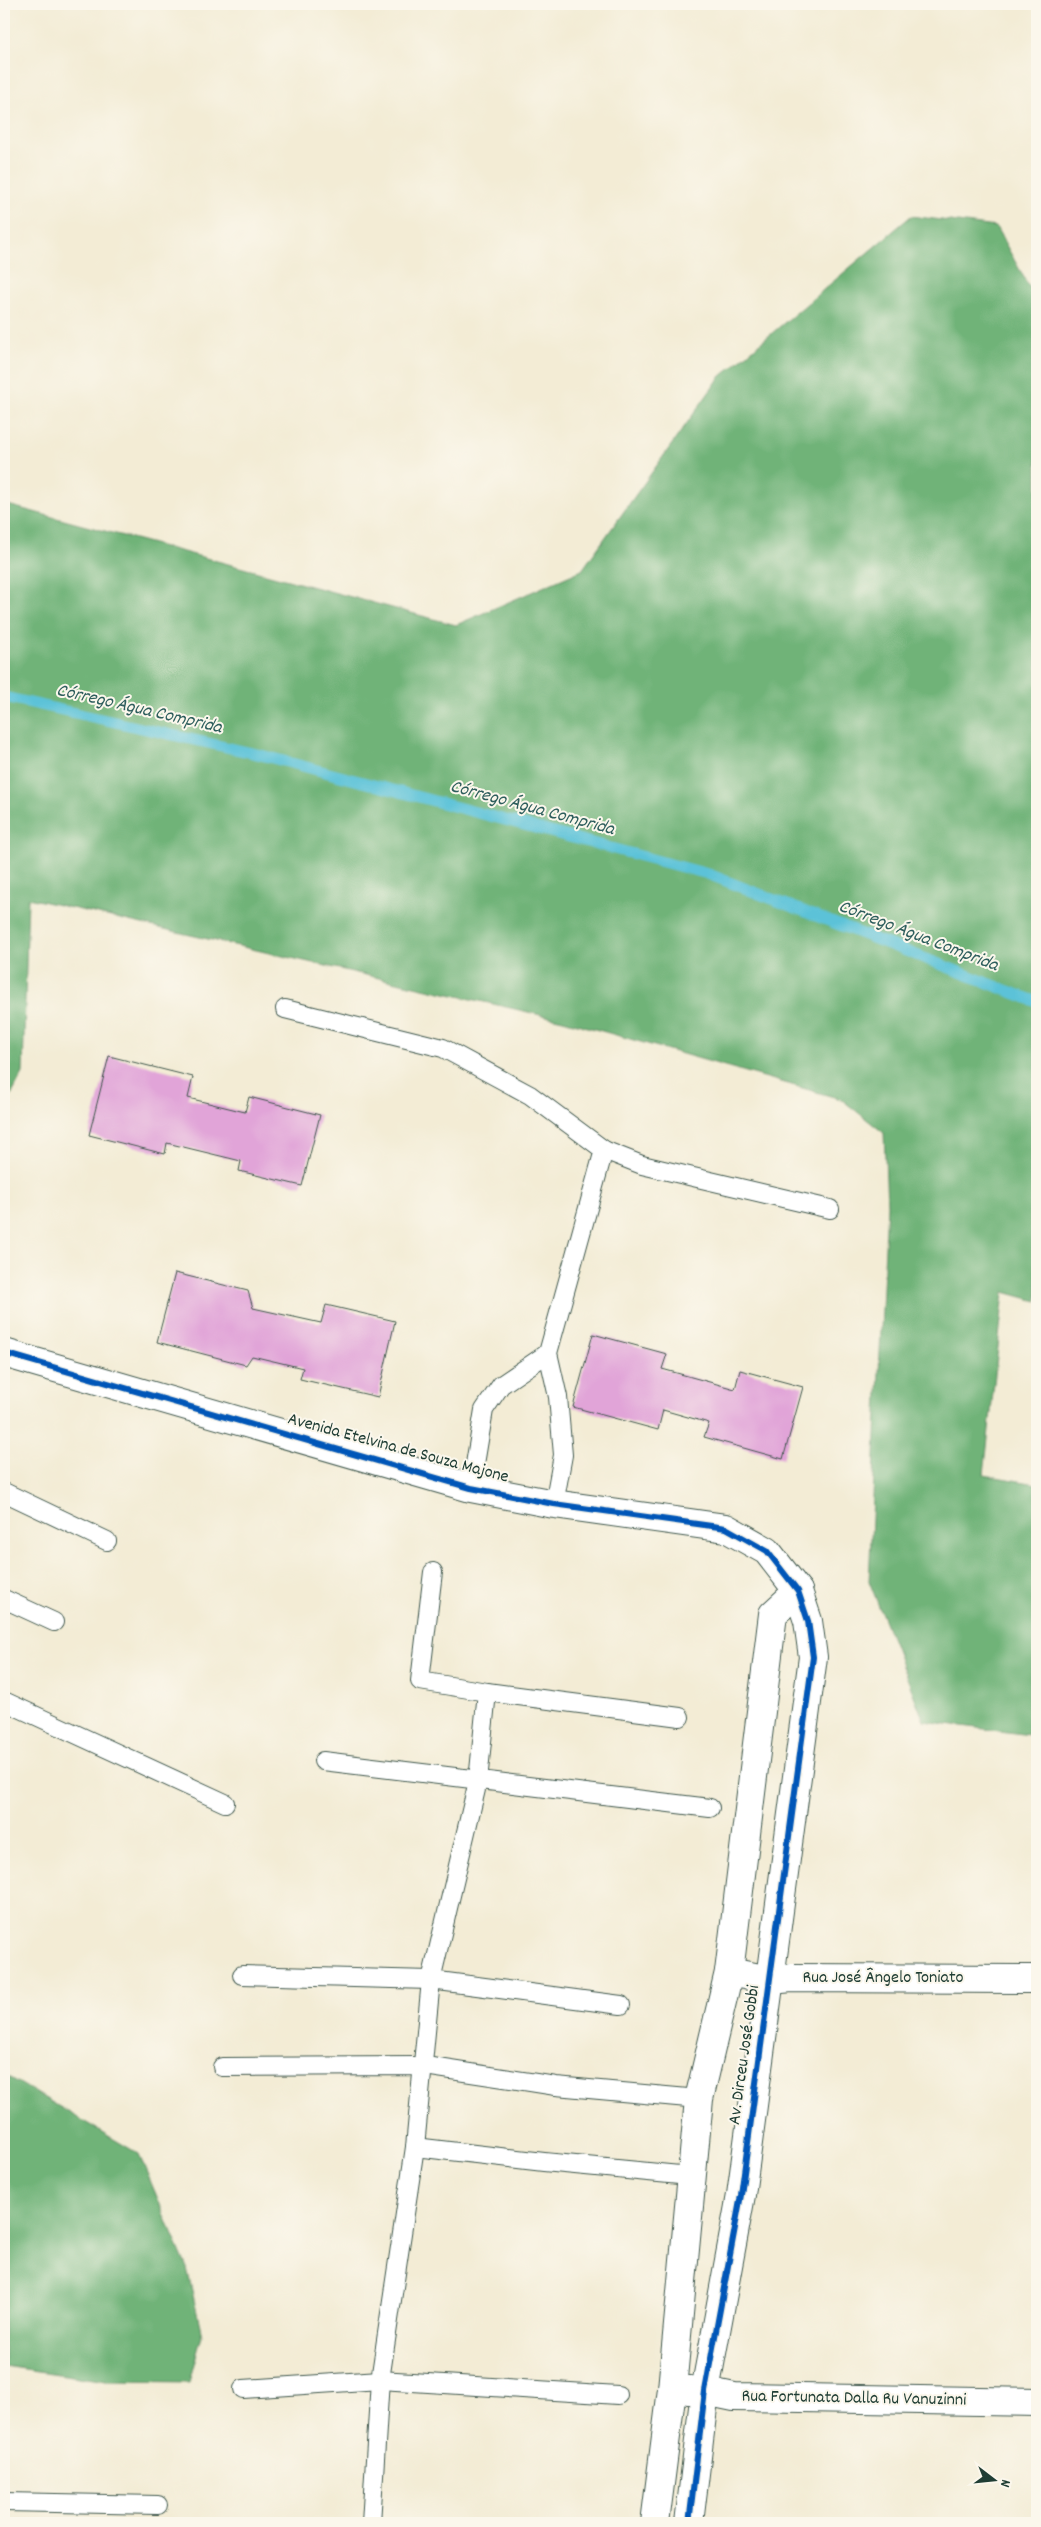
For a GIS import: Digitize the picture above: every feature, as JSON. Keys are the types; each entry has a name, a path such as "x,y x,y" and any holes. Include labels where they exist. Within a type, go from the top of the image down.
{"street":[{"name":"Avenida Etelvina de Souza Majone","path":"4,1353 471,1488 554,1504 726,1528 767,1551 798,1591"},
{"name":"Av. Dirceu José Gobbi","path":"655,2523 672,2389 690,2176 699,2099 729,1972 774,1614 798,1591 808,1621 813,1657 741,2196 706,2390 689,2523"},
{"name":"Rua José Ângelo Toniato","path":"729,1972 770,1980 792,1978 1037,1979"},
{"name":"Rua Fortunata Dalla Ru Vanuzinni","path":"672,2389 706,2390 734,2397 1037,2402"}],"lane":[{"path":"285,1009 443,1048 530,1095 604,1150 642,1165 830,1209"},
{"path":"554,1504 563,1456 558,1397 548,1353 604,1150"},
{"path":"471,1488 484,1410 502,1385 548,1353"},
{"path":"4,1492 107,1541"},
{"path":"433,1572 420,1681 487,1692 680,1717"},
{"path":"4,1600 54,1622"},
{"path":"371,2523 380,2380 415,2146 431,1980 478,1781 487,1692"},
{"path":"4,1700 225,1803"},
{"path":"323,1761 710,1808"},
{"path":"242,1975 431,1980 621,2005"},
{"path":"222,2067 424,2066 556,2086 699,2099"},
{"path":"415,2146 544,2162 690,2176"},
{"path":"243,2389 380,2380 618,2395"},
{"path":"4,2502 158,2505"}],"green space":[{"path":"911,216 996,227 1037,301 1037,1301 1004,1292 984,1475 1037,1484 1037,1736 924,1721 869,1581 887,1205 884,1133 841,1099 563,1020 28,898 23,1073 4,1109 4,504 456,625 582,570 720,377"},
{"path":"4,2074 139,2154 187,2268 202,2335 189,2382 106,2381 4,2366"}],"building":[{"path":"109,1056 193,1077 188,1098 245,1112 249,1097 320,1115 302,1186 239,1171 241,1161 167,1143 165,1154 89,1135"},
{"path":"175,1273 248,1291 253,1308 321,1323 326,1305 395,1321 378,1397 300,1379 303,1368 252,1356 246,1365 157,1342"},
{"path":"593,1334 667,1354 662,1369 735,1389 740,1370 803,1387 783,1459 704,1437 709,1423 663,1410 658,1430 573,1407"}],"waterway":[{"name":"Córrego Água Comprida","path":"4,697 261,755 708,874 1037,1002"}],"cycle path":[{"path":"4,1353 471,1488 554,1504 726,1528 767,1551 798,1591 808,1621 813,1657 741,2195 705,2391 689,2523"}]}
